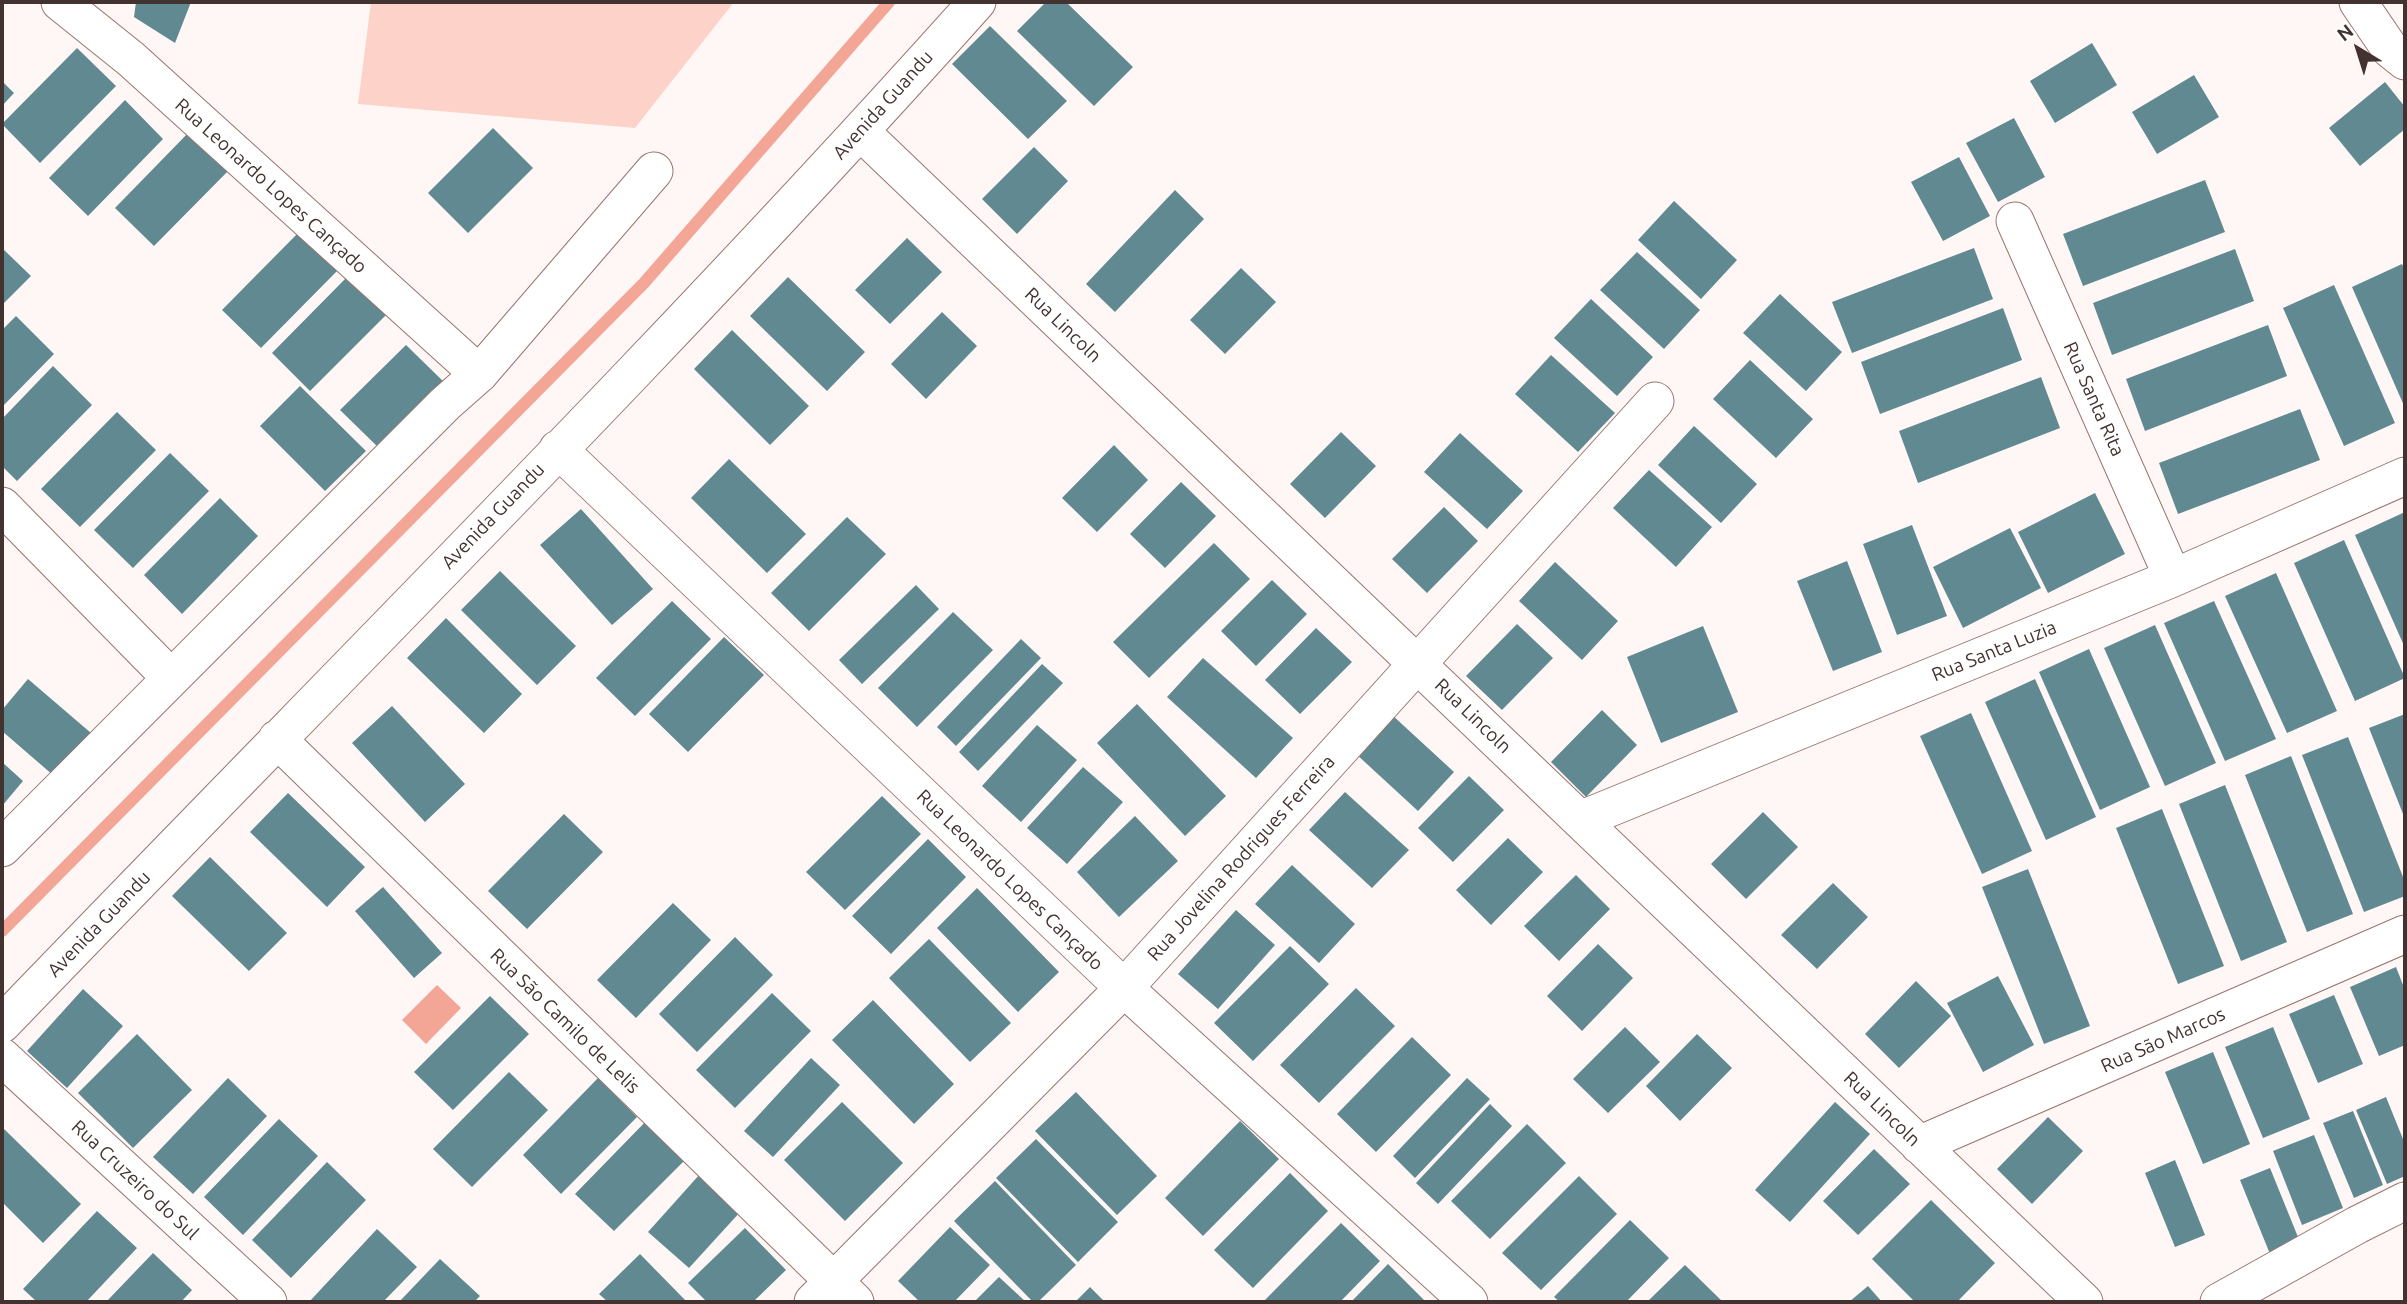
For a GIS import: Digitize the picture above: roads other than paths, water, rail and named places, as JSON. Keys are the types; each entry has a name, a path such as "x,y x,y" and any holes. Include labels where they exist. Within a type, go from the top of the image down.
{"street":[{"name":"Rua Leonardo Lopes Cançado","path":"60,2 131,59 479,374"},
{"name":"Avenida Guandu","path":"2,1024 861,132 977,2"},
{"path":"2358,2 2390,49 2405,61"},
{"name":"Rua Lincoln","path":"861,132 2084,1302"},
{"path":"2,848 479,374 654,171"},
{"name":"Rua Santa Rita","path":"2015,221 2173,578"},
{"name":"Rua Jovelina Rodrigues Ferreira","path":"833,1295 1124,988 1655,401"},
{"name":"Rua Leonardo Lopes Cançado","path":"558,449 1124,988 1469,1302"},
{"name":"Rua Santa Luzia","path":"1580,820 2173,578 2405,476"},
{"path":"2,506 171,678"},
{"name":"Rua São Camilo de Lelis","path":"277,739 833,1295"},
{"name":"Rua São Marcos","path":"1920,1144 2405,933"},
{"name":"Rua Cruzeiro do Sul","path":"2,1057 268,1302"},
{"path":"2219,1302 2405,1200"}],"waterway":[{"path":"2,931 644,283 889,2"}]}
